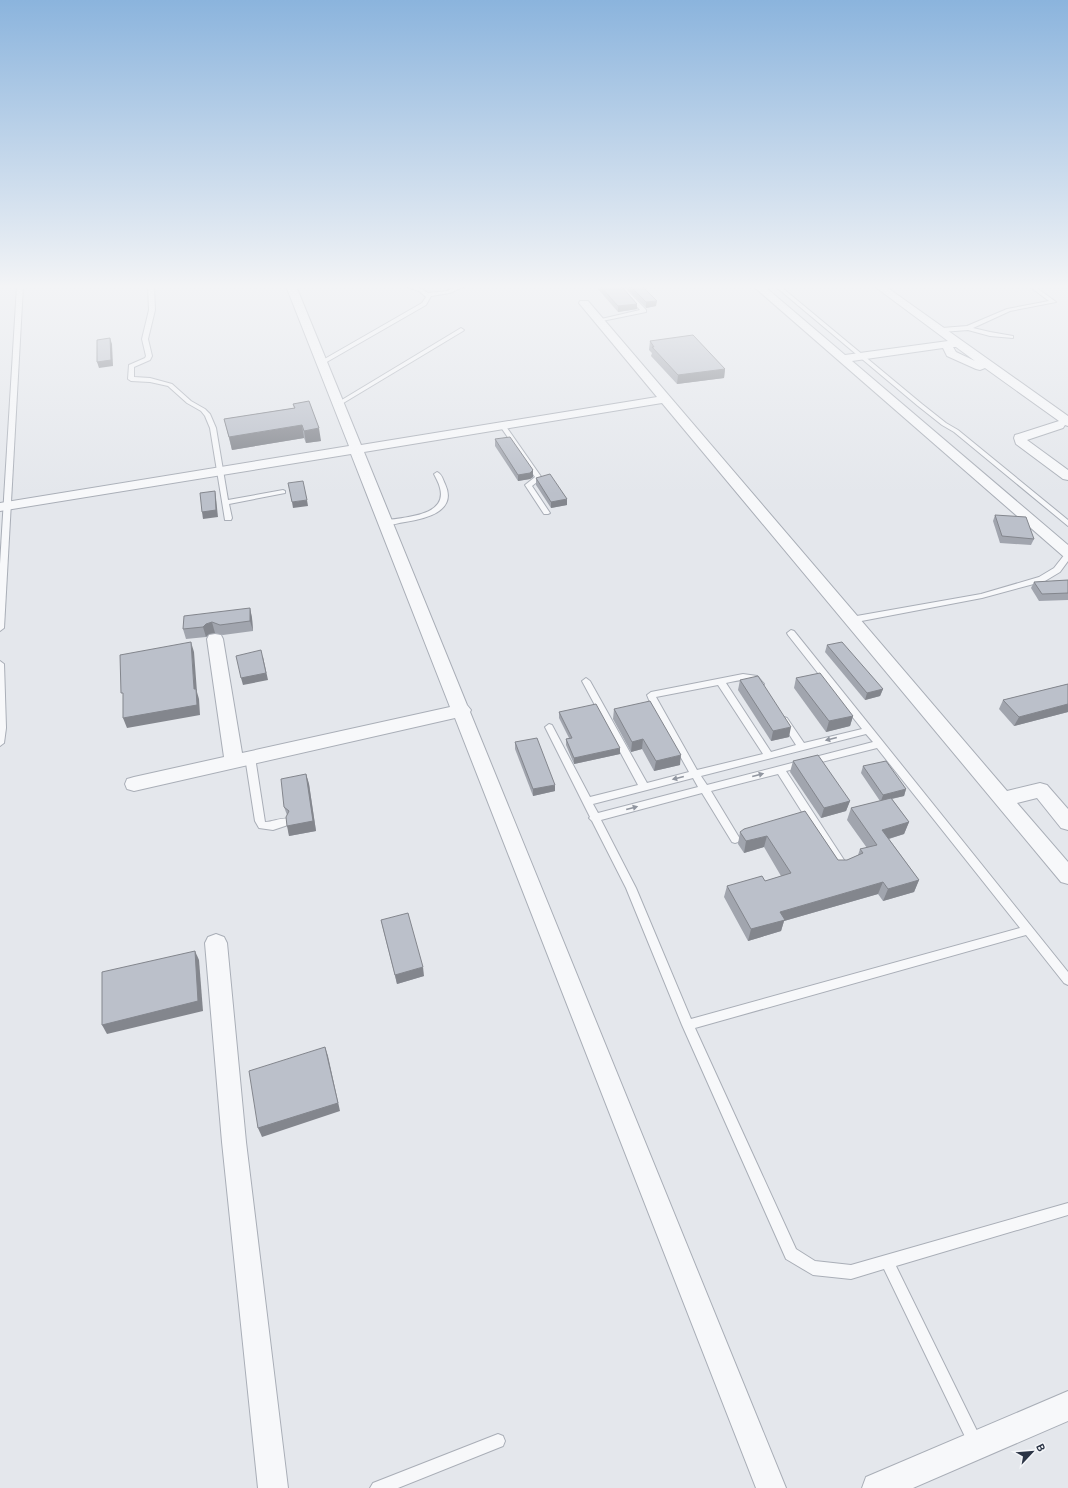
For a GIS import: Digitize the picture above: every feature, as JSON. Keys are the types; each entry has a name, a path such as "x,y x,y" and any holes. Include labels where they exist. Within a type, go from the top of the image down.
{"street":[{"path":"320,355 338,404 462,710 771,1488"},
{"path":"628,355 1068,876"},
{"path":"838,355 1068,554"},
{"path":"842,359 866,355"},
{"path":"954,355 979,366 1065,426"},
{"path":"976,355 1065,426"},
{"path":"4,506 665,399"},
{"path":"1065,426 1020,438 1021,442 1068,476"},
{"path":"215,639 242,759"},
{"path":"134,784 462,710"},
{"path":"1002,798 1040,790 1048,797 1068,823"},
{"path":"216,943 234,1142 273,1488"},
{"path":"877,1488 1068,1406"}],"lane":[{"path":"0,628 4,506 15,355"},
{"path":"149,355 148,359 131,366 131,379 150,380 170,385 189,402 203,410 208,415 213,428 228,518"},
{"path":"323,362 335,355"},
{"path":"338,404 419,355"},
{"path":"862,356 944,424 956,431 1068,524"},
{"path":"503,426 538,478 528,485 546,513"},
{"path":"386,523 428,515 435,512 444,503 446,496 444,485 437,474"},
{"path":"226,502 283,492"},
{"path":"851,620 982,596 1042,579 1057,570 1068,554"},
{"path":"791,633 1068,980"},
{"path":"0,664 2,728 0,743"},
{"path":"735,839 695,774 653,700 652,695 720,681 751,677 760,683 764,689"},
{"path":"586,681 644,787"},
{"path":"720,681 769,755"},
{"path":"781,715 802,747"},
{"path":"548,727 631,888 688,1025 791,1254 813,1268 851,1272 1068,1209"},
{"path":"586,802 869,730"},
{"path":"594,818 880,744"},
{"path":"242,759 262,825 265,826 285,822"},
{"path":"780,769 842,866"},
{"path":"688,1025 1028,930"},
{"path":"887,1261 976,1446"},
{"path":"378,1488 498,1441"}],"building":[{"path":"97,355 111,355 111,360 97,362"},
{"path":"660,355 712,355 725,369 678,375"},
{"path":"309,401 319,428 304,431 302,425 229,437 224,419 295,408 293,404"},
{"path":"510,437 533,470 530,473 518,475 495,439"},
{"path":"550,474 567,499 551,502 536,478"},
{"path":"303,481 307,500 292,502 288,483"},
{"path":"215,491 216,510 202,512 200,493"},
{"path":"995,515 1026,517 1034,539 1002,536"},
{"path":"1068,580 1068,593 1042,594 1034,582"},
{"path":"250,608 250,621 220,625 212,622 203,627 183,629 184,616"},
{"path":"191,642 194,689 196,689 197,705 123,718 120,655"},
{"path":"842,642 883,689 867,693 827,645"},
{"path":"261,650 266,673 241,678 236,656"},
{"path":"820,673 853,716 829,721 796,678"},
{"path":"758,676 791,727 773,731 740,680"},
{"path":"1068,684 1068,704 1019,717 1003,700"},
{"path":"650,701 681,755 656,761 643,739 632,742 614,709"},
{"path":"596,704 620,748 574,758 566,739 572,738 559,712"},
{"path":"537,738 555,785 533,789 515,742"},
{"path":"818,755 850,801 824,808 793,761"},
{"path":"886,761 906,789 883,795 863,766"},
{"path":"306,774 313,821 287,826 286,817 289,811 284,807 281,779"},
{"path":"891,798 909,822 882,830 919,880 888,889 883,882 780,912 785,920 751,929 727,886 762,876 765,881 791,873 767,836 746,841 740,832 744,829 805,811 838,860 847,860 863,853 860,849 877,845 851,808"},
{"path":"408,913 423,967 395,975 381,920"},
{"path":"195,951 198,1001 102,1025 102,972"},
{"path":"325,1047 338,1103 258,1128 249,1071"}]}
